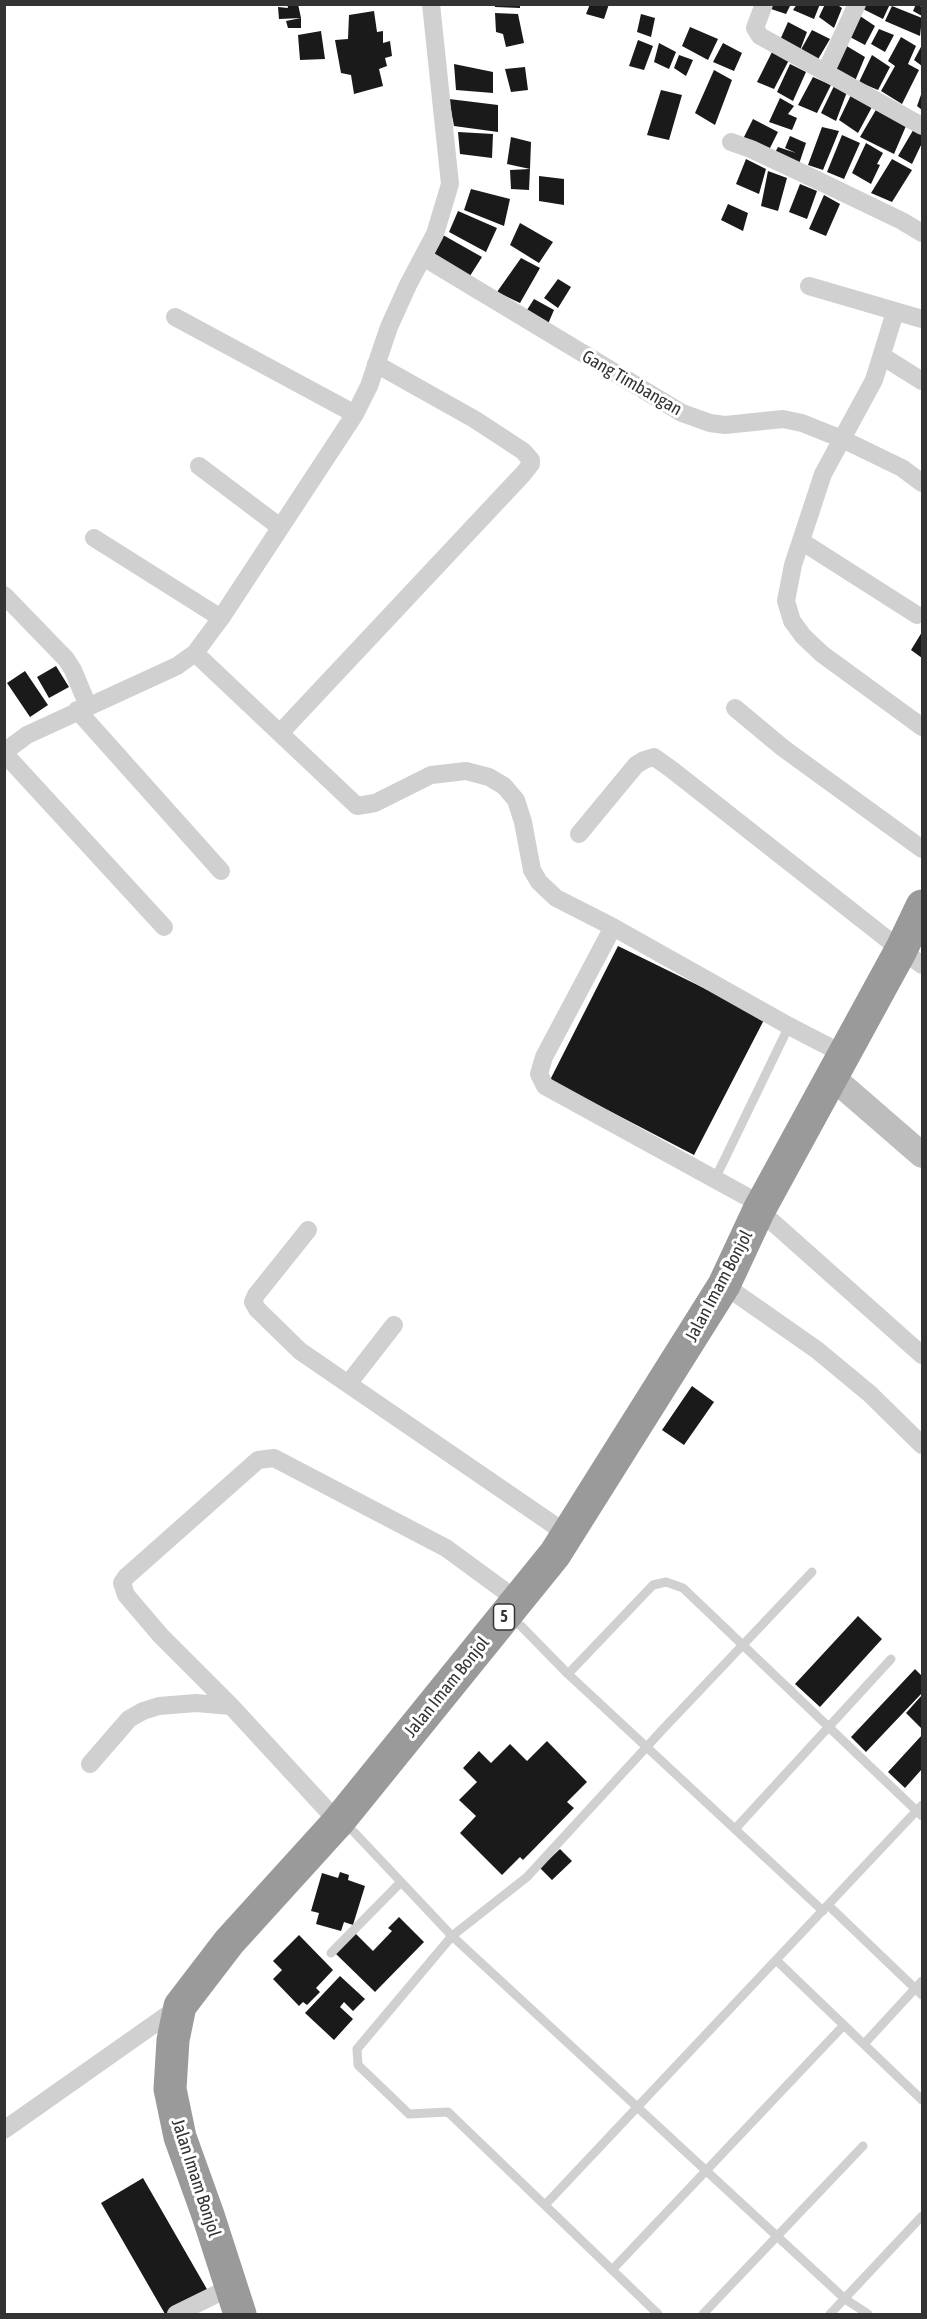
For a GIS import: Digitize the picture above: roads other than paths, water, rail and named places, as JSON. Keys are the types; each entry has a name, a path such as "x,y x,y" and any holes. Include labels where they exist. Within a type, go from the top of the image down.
{"highway":[{"name":"Jalan Imam Bonjol","path":"236,2301 180,2137 170,2089 173,2040 180,2006 229,1942 338,1822 555,1554 724,1286 761,1208 837,1065 912,958 922,906"}],"street":[{"path":"164,927 4,752 27,735 177,666 195,653 221,618 355,414 369,386 394,316 435,234 450,184 431,4"},
{"path":"764,4 755,28 758,35 922,126"},
{"path":"826,71 857,4"},
{"path":"731,142 752,149 830,186 902,221 922,234"},
{"name":"Gang Timbangan","path":"423,257 682,413 710,423 725,425 783,419 802,423 842,439 902,468 922,483"},
{"path":"809,286 922,319"},
{"path":"895,312 874,380 823,474 787,587 786,601 792,621 803,636 822,654 922,727"},
{"path":"175,317 355,414"},
{"path":"882,357 922,381"},
{"path":"280,733 531,464 523,451 474,419 376,364"},
{"path":"199,466 280,527"},
{"path":"94,538 221,618"},
{"path":"801,541 917,615"},
{"path":"4,595 66,659 73,670 83,708 221,871"},
{"path":"195,653 357,806 375,803 431,775 466,771 489,777 504,786 516,800 524,822 532,870 539,882 556,898 613,927 789,1026 837,1065 922,1155"},
{"path":"735,708 783,748 922,849"},
{"path":"579,834 636,765 654,757 912,958"},
{"path":"613,927 544,1057 539,1074 544,1086 716,1179 761,1208 922,1355"},
{"path":"308,1230 252,1302 300,1351 567,1534"},
{"path":"724,1286 817,1350 870,1394 922,1445"},
{"path":"348,1384 394,1326"},
{"path":"338,1822 231,1706 161,1636 126,1595 122,1583 258,1460 274,1458 446,1548 511,1608"},
{"path":"90,1764 129,1719 143,1711 159,1706 196,1703 231,1706"},
{"path":"4,2130 180,2006"},
{"path":"176,2314 236,2301"}],"lane":[{"path":"716,1179 789,1026"},
{"path":"658,2314 448,2112 409,2114 358,2065 357,2049 452,1936 527,1877 742,1644 812,1572"},
{"path":"545,2205 825,1908 921,1810 830,1728 683,1588 666,1582 653,1585 567,1674"},
{"path":"511,1608 521,1626 567,1674 735,1829 920,1988 864,2044"},
{"path":"735,1829 891,1659"},
{"path":"338,1822 354,1832 452,1936 637,2108 845,2299 868,2314"},
{"path":"331,1953 401,1882"},
{"path":"776,1960 922,2100"},
{"path":"612,2270 844,2025"},
{"path":"703,2314 863,2146"},
{"path":"830,2314 922,2216"}]}
